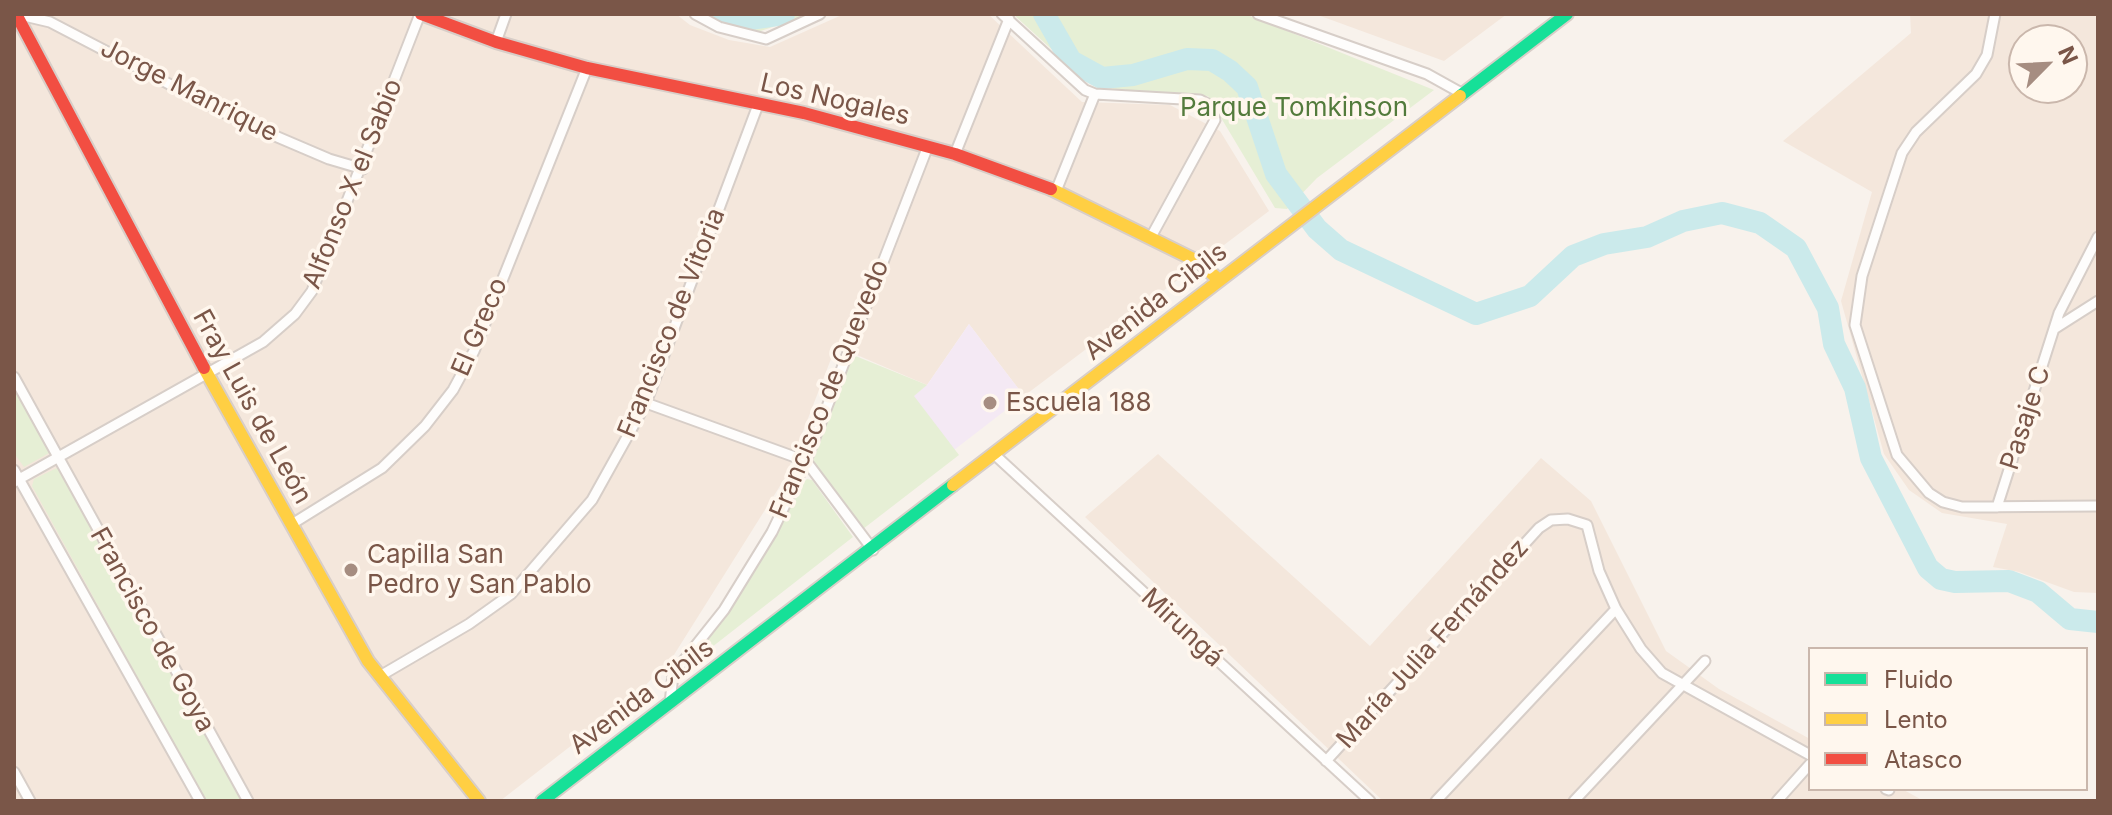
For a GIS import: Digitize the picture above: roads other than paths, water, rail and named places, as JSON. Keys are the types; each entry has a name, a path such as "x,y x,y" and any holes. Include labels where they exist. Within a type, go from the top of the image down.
{"street":[{"name":"Jorge Manrique","path":"16,14 50,22 240,121 329,159 363,169"},
{"name":"Fray Luis de León","path":"16,14 207,374 380,676 479,801"},
{"name":"Alfonso X el Sabio","path":"57,458 263,342 295,314 312,291 363,169 420,14"},
{"name":"Los Nogales","path":"420,14 496,42 587,68 758,105 955,154 1056,191 1199,262 1219,280"},
{"path":"496,42 506,14"},
{"path":"695,14 719,27 766,39 820,14"},
{"path":"1258,14 1427,74 1463,94"},
{"name":"Avenida Cibils","path":"542,801 873,550 1567,14"},
{"path":"1995,14 1987,55 1976,74 1916,132 1902,153 1857,298 1855,325 1859,345 1897,455 1919,485 1943,502 1962,507 2098,506"},
{"path":"955,154 1005,17 1085,90 1095,94 1200,100 1211,106 1215,120 1151,237"},
{"name":"El Greco","path":"292,524 382,468 425,426 453,390 474,351 587,68"},
{"path":"1056,191 1095,94"},
{"name":"Francisco de Vitoria","path":"380,676 469,624 511,594 592,500 646,403 758,105"},
{"name":"Francisco de Quevedo","path":"670,704 673,674 724,610 772,532 806,461 928,146"},
{"name":"Pasaje C","path":"1997,507 2054,329 2069,290 2098,237"},
{"path":"2054,329 2098,301"},
{"name":"Francisco de Goya","path":"14,377 248,801"},
{"path":"646,403 806,461 873,550"},
{"name":"Mirungá","path":"995,455 1370,801"},
{"name":"Francisco de Goya","path":"57,458 16,477 200,801"},
{"name":"María Julia Fernández","path":"1326,761 1539,528 1560,520 1587,525 1599,571 1616,609"},
{"path":"1436,801 1616,609 1662,673 1808,754"},
{"path":"1574,801 1705,661"},
{"path":"1777,801 1808,766"},
{"path":"14,772 30,801"}],"waterway":[{"path":"724,14 736,21 784,14"},
{"path":"1044,14 1071,61 1102,78 1133,75 1187,59 1212,60 1230,71 1247,87 1276,174 1317,229 1341,250 1476,314 1530,296 1573,256 1604,244 1647,237 1683,221 1722,213 1760,223 1796,248 1828,308 1834,344 1855,388 1871,458 1928,568 1941,579 1955,582 2009,581 2038,592 2070,619 2098,622"}],"place":[{"name":"Escuela 188","path":"990,403"},
{"name":"Capilla San Pedro y San Pablo","path":"351,570"}],"park label":[{"name":"Parque Tomkinson","path":"1294,108"}]}
